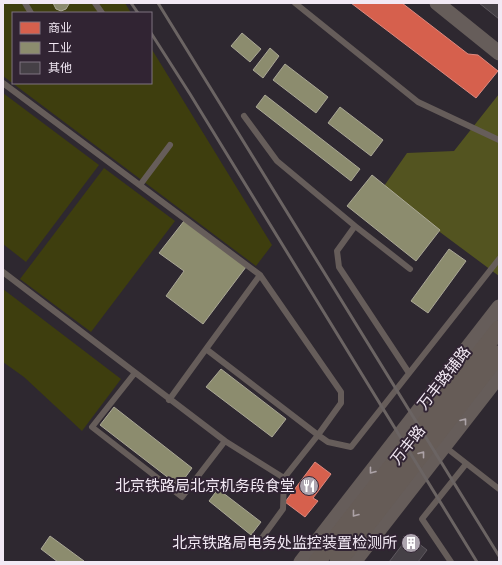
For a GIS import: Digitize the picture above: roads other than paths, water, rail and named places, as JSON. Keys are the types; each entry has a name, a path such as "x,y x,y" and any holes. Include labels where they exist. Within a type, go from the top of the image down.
{"main road":[{"name":"万丰路","path":"317,562 499,329"},
{"name":"万丰路","path":"338,562 499,354"}],"street":[{"path":"437,3 499,53"},
{"name":"万丰路辅路","path":"301,562 499,307"},
{"path":"354,562 499,376"}],"lane":[{"path":"25,3 30,12"},
{"path":"95,3 101,12"},
{"path":"295,3 418,102 499,140"},
{"path":"3,83 260,275 341,392 341,403 284,478 283,509 256,546"},
{"path":"244,116 277,161 355,226 410,269"},
{"path":"140,185 170,145"},
{"path":"355,226 337,251 339,267 409,373"},
{"path":"206,349 328,442 351,447 499,259"},
{"path":"3,272 224,442 284,478"},
{"path":"170,400 260,275"},
{"path":"134,374 92,428 182,497 224,442"},
{"path":"444,446 499,489"},
{"path":"451,562 422,519 466,464"}],"railway":[{"path":"131,3 137,12"},
{"path":"158,3 499,556"},
{"path":"152,35 477,562"}],"place":[{"name":"北京铁路局北京机务段食堂","path":"309,486"},
{"name":"北京铁路局电务处监控装置检测所","path":"411,543"}]}
